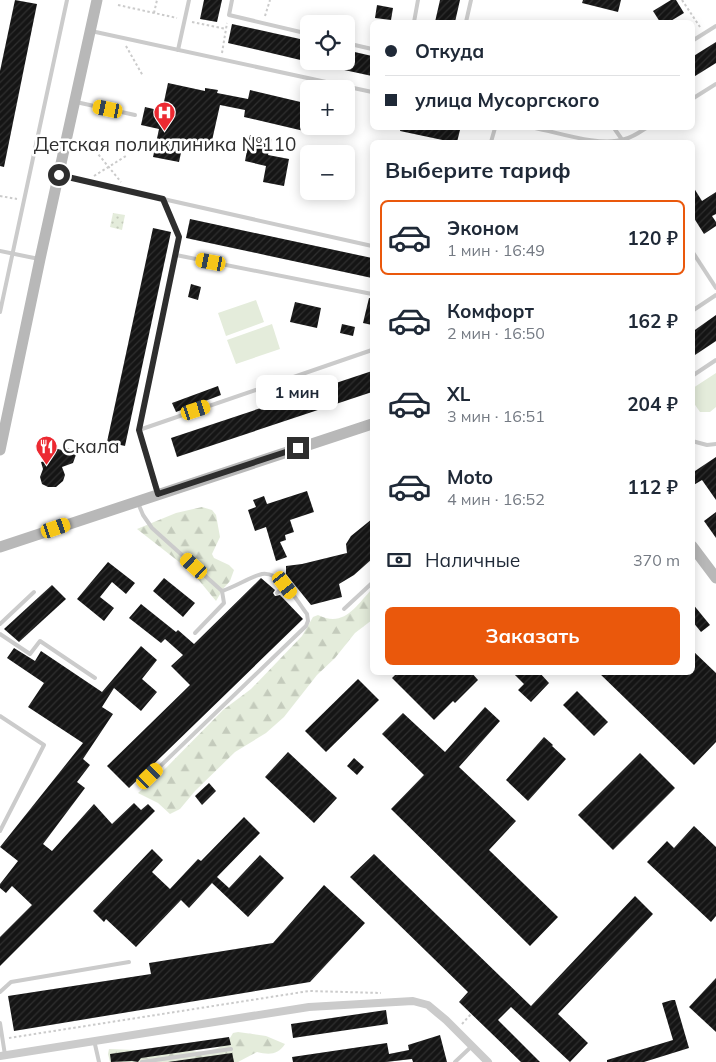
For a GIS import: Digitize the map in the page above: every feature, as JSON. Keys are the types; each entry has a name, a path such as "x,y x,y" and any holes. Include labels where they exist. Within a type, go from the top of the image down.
{"main road":[{"path":"0,450 40,259 98,0"},
{"path":"0,547 370,425"},
{"path":"695,549 713,566 716,578"}],"street":[{"path":"3,1056 309,1007 413,1001 428,1004 488,1062"}],"lane":[{"path":"0,312 67,0"},
{"path":"178,50 189,0"},
{"path":"232,0 229,16 300,32"},
{"path":"414,20 418,0"},
{"path":"466,20 471,0"},
{"path":"695,39 716,26"},
{"path":"91,31 370,92"},
{"path":"355,45 370,49"},
{"path":"695,97 716,84"},
{"path":"75,102 135,115"},
{"path":"544,130 588,140"},
{"path":"626,140 643,130"},
{"path":"59,175 370,246"},
{"path":"158,494 139,430 179,237 163,199"},
{"path":"0,251 40,259"},
{"path":"176,255 370,294"},
{"path":"695,256 716,288"},
{"path":"695,309 716,295"},
{"path":"139,430 370,351"},
{"path":"695,374 716,360"},
{"path":"695,442 707,445 716,444"},
{"path":"137,501 143,515 152,528 222,591 224,603 195,633"},
{"path":"150,776 306,626 308,621 307,614 285,585 274,575 262,574 222,591"},
{"path":"277,593 285,585"},
{"path":"344,609 370,585"},
{"path":"0,624 34,592"},
{"path":"0,634 30,654 40,641 95,678"},
{"path":"0,716 44,746 0,831"},
{"path":"0,992 11,982 129,962"},
{"path":"0,1022 3,1056"},
{"path":"94,1040 99,1062"},
{"path":"455,1062 472,1046"},
{"path":"142,1062 231,1049"}],"path":[{"path":"154,13 157,0"},
{"path":"264,24 270,0"},
{"path":"682,0 704,33"},
{"path":"118,5 226,29"},
{"path":"221,59 229,16"},
{"path":"121,37 143,76"},
{"path":"89,143 128,191"},
{"path":"86,182 126,156"},
{"path":"0,196 25,200"}],"green space":[{"path":"113,213 125,215 122,230 110,227"},
{"path":"256,300 264,322 226,336 218,313"},
{"path":"272,324 280,349 236,364 227,340"},
{"path":"716,373 716,407 710,412 700,412 695,405 695,387"},
{"path":"202,507 212,510 216,515 220,537 212,554 214,558 229,565 234,570 230,581 216,601 192,572 137,529 176,513"},
{"path":"370,591 370,622 355,633 335,658 317,675 284,717 266,733 235,752 195,791 180,809 170,814 158,803 138,793 162,772 223,710 251,689 302,636 313,617 318,615 335,619 342,617 355,608"},
{"path":"233,1033 266,1036 285,1044 276,1052 265,1054 257,1052 238,1062 110,1062 108,1054 109,1049 134,1050 152,1054 190,1051 206,1052 223,1046"}],"building":[{"path":"15,0 37,4 4,167 0,166 0,71"},
{"path":"204,0 222,0 217,22 200,19"},
{"path":"440,0 460,0 455,20 435,20"},
{"path":"583,0 621,0 618,12 582,3"},
{"path":"671,0 676,0 684,13 672,20 659,20 653,11"},
{"path":"377,5 393,8 391,20 375,18"},
{"path":"232,24 300,39 300,60 228,43"},
{"path":"716,42 716,63 695,76 695,55"},
{"path":"355,52 370,56 370,76 344,70 355,70"},
{"path":"168,83 205,91 205,88 218,90 217,93 248,99 250,90 300,102 300,130 244,117 245,110 220,105 211,145 184,139 179,162 153,157 159,129 141,125 145,107 162,111"},
{"path":"460,130 458,140 443,140 400,131"},
{"path":"250,135 272,139 268,155 289,159 284,186 263,182 266,166 245,161"},
{"path":"695,190 702,201 716,192 716,214 712,216 716,226 704,234 695,220"},
{"path":"190,219 370,258 370,278 186,238"},
{"path":"153,228 171,232 125,446 107,442"},
{"path":"191,284 201,287 198,300 188,297"},
{"path":"369,298 370,298 370,325 363,323"},
{"path":"295,302 321,308 317,328 290,322"},
{"path":"716,315 716,341 695,355 695,330"},
{"path":"342,324 355,327 353,336 340,333"},
{"path":"370,372 370,393 177,457 171,438"},
{"path":"218,386 221,395 176,412 172,403"},
{"path":"49,447 62,450 67,448 77,452 73,463 62,467 65,475 63,481 56,487 48,487 42,484 40,477 43,469 41,462 46,461"},
{"path":"716,457 716,500 702,480 695,484 695,471"},
{"path":"307,491 314,512 290,520 294,532 285,535 286,540 280,542 287,557 276,561 266,527 255,531 248,510 256,507 253,500 264,496 267,504"},
{"path":"716,512 716,538 704,521"},
{"path":"370,521 370,561 354,575 339,584 342,597 311,605 286,574 286,566 347,553 346,544 351,536"},
{"path":"108,562 135,583 126,594 112,582 100,597 114,608 104,621 77,599"},
{"path":"164,578 195,603 183,617 153,591"},
{"path":"261,578 275,590 273,593 275,596 280,595 303,619 129,788 107,766 190,685 171,666 183,655 165,639 161,643 129,618 141,604 176,632 178,630 194,644"},
{"path":"52,585 66,599 19,642 4,629"},
{"path":"695,607 710,625 701,632 695,625"},
{"path":"141,646 157,660 142,679 157,692 141,711 114,688 102,707 113,714 83,759 90,765 77,782 85,788 43,844 52,851 94,804 112,824 134,803 141,810 148,804 155,811 0,966 0,937 32,905 12,886 6,893 0,888 0,884 18,861 0,847 83,743 28,707 44,683 7,658 14,648 35,661 41,651 102,692"},
{"path":"695,653 716,673 716,742 694,765 601,675 695,675"},
{"path":"395,675 474,675 478,680 455,703 453,701 434,720 392,678"},
{"path":"515,675 542,675 549,683 531,702 518,690 524,684"},
{"path":"358,679 379,700 326,752 305,731"},
{"path":"577,691 608,722 594,736 563,705"},
{"path":"485,707 500,721 459,767 516,821 489,850 558,917 530,946 391,809 424,775 382,734 403,713 445,752"},
{"path":"544,737 566,759 528,801 506,780"},
{"path":"288,752 337,798 314,823 265,777"},
{"path":"640,753 675,788 613,850 578,815"},
{"path":"354,758 364,767 357,775 347,766"},
{"path":"209,783 216,791 202,805 195,796"},
{"path":"244,817 260,833 217,877 229,888 260,855 284,878 248,917 212,883 189,908 181,900 136,947 106,919 104,922 93,911 152,849 163,860 152,872 170,889 198,859 201,861"},
{"path":"694,826 716,847 716,916 711,922 647,862 667,841 674,848"},
{"path":"374,854 531,1006 635,896 653,914 558,1014 588,1043 570,1062 511,1007 498,1020 540,1062 521,1062 459,1002 468,992 350,877"},
{"path":"324,885 365,923 310,982 14,1031 8,996 151,974 149,963 273,943"},
{"path":"716,978 716,1032 689,1007"},
{"path":"675,1000 689,1048 644,1062 607,1062 607,1060 673,1040 662,1003"},
{"path":"386,1010 388,1024 293,1038 291,1024"},
{"path":"440,1035 447,1062 413,1062 412,1059 386,1062 293,1062 292,1057 387,1043 389,1054 409,1050 408,1045"},
{"path":"229,1037 231,1045 141,1058 138,1062 111,1062 110,1054"},
{"path":"232,1053 234,1062 168,1062"}],"place":[{"name":"Детская поликлиника №110","path":"165,132"},
{"name":"Скала","path":"46,465"}],"route":[{"path":"59,175 163,199 179,237 139,430 158,494 298,448"}]}
